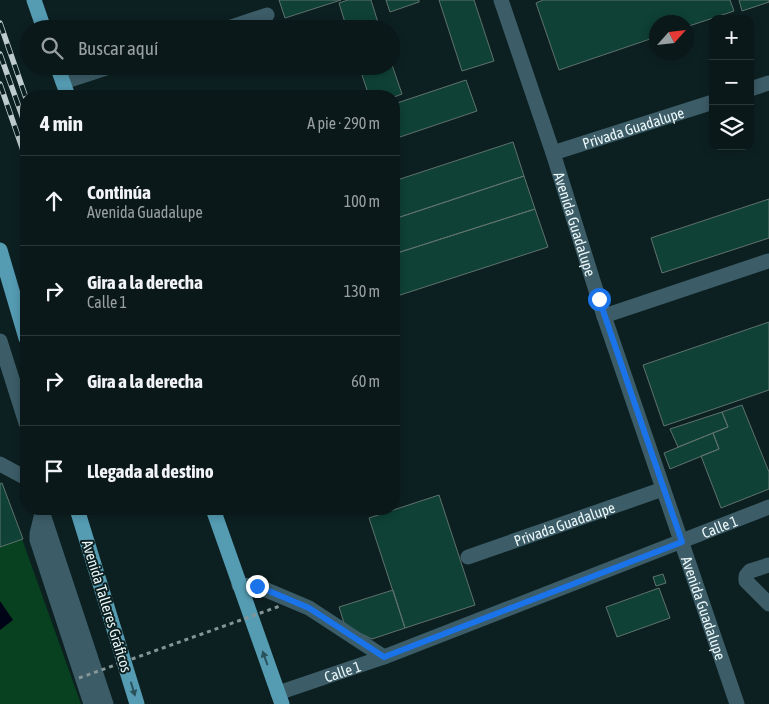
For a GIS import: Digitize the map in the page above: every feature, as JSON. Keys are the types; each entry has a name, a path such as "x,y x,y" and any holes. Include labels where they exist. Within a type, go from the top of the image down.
{"main road":[{"path":"34,0 41,20"},
{"path":"61,75 66,89"},
{"path":"0,250 20,318"},
{"name":"Avenida Talleres Gráficos","path":"79,515 137,704"},
{"path":"215,515 280,699"}],"street":[{"name":"Avenida Guadalupe","path":"501,0 553,154 604,316 737,704"},
{"path":"252,20 267,15"},
{"path":"66,89 94,75"},
{"path":"754,88 769,83"},
{"name":"Privada Guadalupe","path":"553,154 709,103"},
{"path":"604,316 768,262"},
{"path":"0,341 20,404"},
{"path":"0,464 20,475"},
{"name":"Privada Guadalupe","path":"468,557 663,489"},
{"name":"Calle 1","path":"280,699 769,507"},
{"path":"42,515 37,540 91,704"},
{"path":"45,515 106,704"},
{"path":"769,564 750,572 746,576 746,581 769,604"},
{"path":"239,585 257,586 309,608 384,657"}],"path":[{"path":"79,678 280,606"}],"green space":[{"path":"0,482 2,483 81,704 0,704"}],"water":[{"path":"0,601 13,620 0,630"}],"building":[{"path":"279,0 341,0 285,18"},
{"path":"348,0 371,0 377,20 344,20 339,3"},
{"path":"386,0 419,0 419,2 390,12"},
{"path":"439,0 474,0 494,61 462,71"},
{"path":"543,0 730,0 734,11 722,15 709,15 709,19 694,24 694,15 649,15 649,39 559,70 536,3"},
{"path":"739,0 769,0 769,2 742,11"},
{"path":"362,75 395,75 402,94 400,95 400,90 367,90"},
{"path":"466,80 477,111 400,137 400,102"},
{"path":"513,142 524,176 400,217 400,179"},
{"path":"524,176 535,209 400,252 400,217"},
{"path":"769,199 769,238 662,273 651,238"},
{"path":"535,209 548,247 400,295 400,252"},
{"path":"769,322 769,390 664,426 643,365"},
{"path":"742,405 769,472 769,489 721,508 701,456 719,449 713,433 728,427 722,412"},
{"path":"722,412 728,427 678,447 670,429"},
{"path":"713,433 719,449 670,469 664,453"},
{"path":"2,483 23,539 0,547 0,484"},
{"path":"439,495 475,605 405,628 369,518 378,515 400,515 400,508"},
{"path":"663,574 666,583 656,586 653,577"},
{"path":"659,588 670,618 617,637 606,607"},
{"path":"393,590 405,628 372,639 345,626 339,607"}],"railway":[{"path":"0,23 23,90"},
{"path":"0,54 20,110"},
{"path":"0,84 20,142"}],"route":[{"path":"257,586 309,608 384,657 682,542 599,299"}]}
